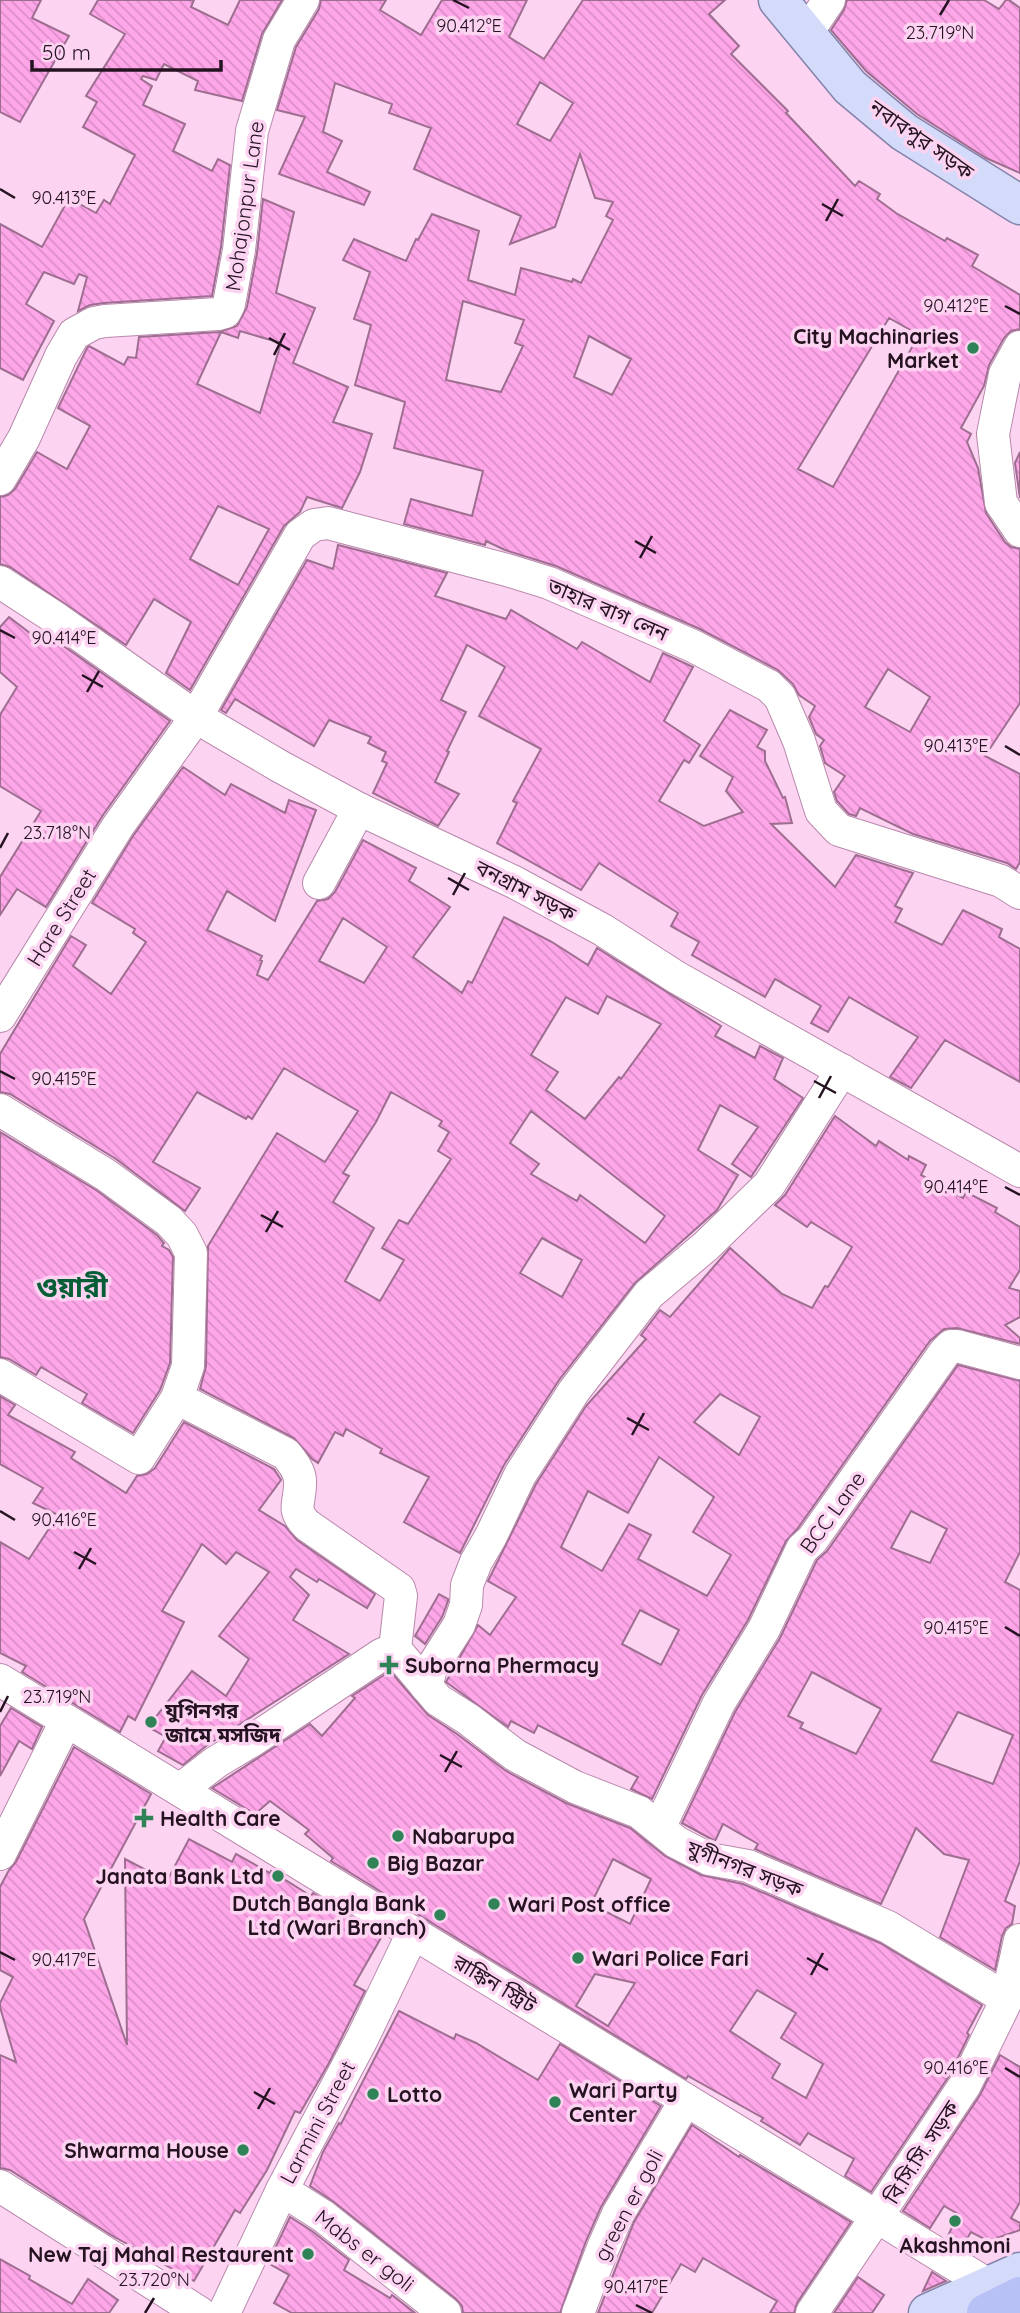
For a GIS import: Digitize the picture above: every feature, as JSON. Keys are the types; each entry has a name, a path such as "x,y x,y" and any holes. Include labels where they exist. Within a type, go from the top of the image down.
{"main road":[{"name":"নবাবপুর সড়ক","path":"778,0 850,87 904,132 1020,205"},
{"path":"928,2313 1004,2292"}],"street":[{"name":"Mohajonpur Lane","path":"0,479 24,438 55,367 74,334 94,323 225,312 229,304 239,250 252,131 279,40 303,0"},
{"path":"806,34 829,0"},
{"path":"1020,347 1005,374 993,434 1001,503 1020,531"},
{"name":"তাহার বাগ লেন","path":"196,717 300,535 314,525 328,523 549,583 693,646 769,685 780,697 799,741 821,811 839,831 1001,881 1020,892"},
{"name":"বনগ্রাম সড়ক","path":"0,582 196,717 281,767 359,809 525,888 603,930 676,977 1020,1171"},
{"name":"Hare Street","path":"0,1016 118,826 196,717"},
{"path":"319,883 359,809"},
{"path":"425,1686 431,1669 459,1625 466,1605 467,1585 476,1562 520,1475 574,1391 649,1294 706,1246 769,1185 842,1070"},
{"path":"0,1110 106,1175 169,1221 182,1235 191,1253 188,1366 177,1398 139,1458 0,1375"},
{"name":"BCC Lane","path":"659,1828 719,1703 764,1629 802,1549 813,1540 945,1352 951,1346 957,1346 1020,1363"},
{"path":"177,1398 286,1454 297,1468 301,1482 298,1516 399,1589 401,1596 396,1649 381,1654 216,1762 180,1790"},
{"name":"যুগীনগর সড়ক","path":"396,1649 438,1700 515,1755 575,1787 639,1812 676,1842 709,1859 748,1867 888,1927 1007,1999"},
{"name":"রাঙ্কিন স্ট্রিট","path":"0,1680 878,2218 1004,2292"},
{"path":"0,1854 66,1721"},
{"name":"Larmini Street","path":"224,2313 282,2190 363,2037 413,1933"},
{"name":"বি.সি.সি. সড়ক","path":"812,2313 965,2085 1007,1999 1020,1940"},
{"name":"green er goli","path":"578,2313 614,2223 686,2100"},
{"path":"0,2186 200,2313"},
{"name":"Mabs er goli","path":"282,2190 323,2216 445,2313"}],"building":[{"path":"0,0 41,0 32,18 69,36 20,122 0,112"},
{"path":"98,0 194,0 191,7 228,25 240,0 282,0 262,34 242,101 195,90 198,81 164,64 156,80 143,76 141,79 152,86 143,105 185,124 173,151 212,171 218,159 230,165 221,247 212,296 104,303 90,305 78,311 87,277 79,274 74,284 44,272 26,304 54,321 23,380 0,368 0,224 42,247 69,198 96,213 104,200 110,204 135,155 83,127 97,102 86,96 125,34 90,14"},
{"path":"321,0 386,0 380,10 421,35 442,0 527,0 509,37 544,59 583,0 725,0 709,14 739,46 731,54 788,111 786,113 855,186 859,181 880,194 877,199 896,213 945,241 947,238 978,255 972,266 1020,295 1020,329 1011,331 1004,338 989,365 984,386 961,428 971,434 967,442 978,468 986,513 1005,542 1020,549 1020,703 985,756 1020,774 1020,862 1016,869 1007,863 913,834 860,808 856,816 849,814 837,801 834,792 845,776 825,763 820,746 824,740 816,734 809,717 815,706 799,695 793,684 778,670 700,629 556,566 486,541 485,545 404,524 411,499 472,516 483,471 394,448 405,402 355,385 371,325 354,319 370,272 343,260 354,239 406,261 432,214 479,231 468,280 515,295 521,268 581,283 613,220 606,216 613,202 595,198 580,154 555,227 510,244 521,216 414,169 431,128 389,113 392,104 335,83 323,132 342,141 327,172 370,192 364,205 279,174 305,117 277,110 296,47 319,9","holes":["540,82 573,103 550,141 517,124","463,301 524,320 515,343 523,346 501,392 446,380","889,318 919,335 833,487 798,469","589,336 631,359 612,395 574,377","888,669 930,697 910,732 865,707"]},
{"path":"847,0 984,0 999,9 1009,0 1020,8 1020,173 986,158 917,114 866,71 831,30"},
{"path":"263,199 294,212 276,293 315,308 293,363 348,387 333,422 372,434 360,472 342,508 307,497 300,512 284,526 190,690 166,673 191,622 154,599 126,645 10,567 0,564 0,497 15,489 37,452 67,469 90,426 58,408 89,346 124,365 128,357 136,358 139,337 219,332 237,326 247,307","holes":["240,331 281,343 260,413 197,384 221,332 238,338","218,506 269,529 238,585 190,559"]},
{"path":"1020,452 1020,498 1015,463"},
{"path":"338,545 447,573 435,596 506,619 511,610 577,649 582,642 650,682 663,653 693,667 664,721 700,745 689,763 684,760 659,801 704,826 743,812 726,791 733,777 700,756 730,710 767,730 757,747 765,751 765,761 783,798 785,797 792,823 771,824 835,887 856,855 913,873 895,906 902,909 895,922 942,945 963,910 1002,929 999,937 1020,949 1020,1082 945,1040 911,1088 890,1077 918,1037 849,997 828,1032 811,1023 821,1006 775,979 765,997 692,955 699,942 671,926 678,913 599,863 581,890 497,843 517,803 513,801 541,749 479,716 505,667 467,645 441,700 466,712 435,782 459,794 438,826 373,793 387,763 382,761 386,752 368,743 371,737 329,720 314,746 235,699 226,713 221,710 307,560 333,569"},
{"path":"9,617 43,643 48,635 170,721 103,815 46,907 17,889 0,915 0,877 41,811 0,786 0,715 17,687 0,672 0,627"},
{"path":"183,767 225,795 231,784 285,813 289,800 316,810 275,921 227,891 207,930 262,956 257,975 268,980 317,901 328,899 335,892 363,840 416,868 409,881 450,907 413,957 462,993 468,981 472,983 504,917 552,942 588,965 597,948 721,1026 715,1036 755,1058 760,1046 783,1058 774,1079 803,1098 751,1177 732,1164 758,1127 720,1105 698,1150 738,1175 717,1210 635,1283 559,1380 504,1465 460,1553 404,1522 429,1477 380,1453 382,1449 346,1429 343,1436 335,1432 318,1463 294,1438 200,1389 206,1366 208,1246 277,1133 325,1162 358,1111 284,1068 252,1119 248,1116 246,1119 197,1092 153,1162 200,1188 185,1211 116,1159 10,1094 0,1092 0,1054 71,936 86,945 73,966 111,994 146,942 133,933 135,929 92,903 133,836","holes":["343,918 387,947 364,983 319,961","607,996 661,1024 621,1079 619,1077 585,1119 546,1090 558,1072 531,1055 566,997 598,1014","391,1092 442,1121 439,1126 449,1132 438,1151 451,1159 408,1224 399,1220 382,1248 404,1260 380,1301 345,1281 374,1228 333,1202 349,1176 343,1173 376,1122","531,1111 665,1216 645,1243 580,1195 577,1201 531,1174 539,1164 510,1143","542,1238 582,1260 562,1297 520,1273"]},
{"path":"835,1116 876,1146 879,1141 908,1160 909,1156 926,1165 921,1175 963,1198 966,1192 997,1208 995,1212 1020,1227 1020,1270 1009,1288 1020,1291 1020,1317 1005,1325 1020,1338 1020,1344 957,1328 944,1329 930,1341 798,1528 786,1541 748,1620 702,1695 652,1799 631,1789 638,1777 538,1725 534,1733 511,1721 508,1727 446,1682 478,1625 490,1635 516,1597 488,1581 536,1484 586,1406 646,1339 641,1335 660,1310 670,1317 730,1248 782,1294 812,1308 825,1286 828,1287 852,1247 811,1222 807,1227 775,1205 785,1195","holes":["720,1394 760,1417 739,1455 694,1422","659,1457 714,1497 693,1532 731,1555 707,1596 638,1559 651,1535 629,1524 602,1571 561,1547 588,1491 628,1513","640,1610 679,1630 661,1665 622,1644"]},
{"path":"0,1132 96,1190 157,1235 164,1243 162,1246 169,1250 173,1257 170,1363 160,1390 133,1433 82,1403 87,1394 41,1367 36,1375 9,1359 0,1357"},
{"path":"958,1365 1020,1381 1020,1552 1005,1582 1020,1590 1020,1861 1005,1901 1015,1906 1012,1924 1002,1936 995,1970 940,1937 969,1860 944,1854 916,1828 881,1904 755,1849 758,1844 723,1824 715,1841 682,1823 735,1712 780,1638 817,1560 827,1551","holes":["911,1511 947,1529 930,1563 891,1548","812,1672 881,1709 856,1754 800,1728 803,1723 788,1716","958,1712 1013,1735 993,1784 931,1761"]},
{"path":"0,1396 15,1405 8,1415 75,1452 71,1458 126,1493 137,1476 147,1474 155,1468 184,1422 274,1469 281,1480 259,1510 285,1526 297,1540 375,1594 367,1608 319,1579 317,1582 296,1569 290,1577 309,1595 293,1620 349,1654 206,1746 183,1765 158,1751 166,1737 148,1727 192,1671 226,1696 249,1659 219,1636 269,1572 236,1552 226,1564 202,1544 162,1611 184,1622 135,1720 128,1716 120,1732 22,1672 26,1666 0,1653 0,1542 29,1559 58,1515 33,1503 43,1488 0,1464"},
{"path":"439,1594 448,1601 442,1617 425,1644 415,1636"},
{"path":"390,1671 428,1715 506,1771 566,1803 630,1828 665,1856 701,1875 743,1884 880,1943 982,2005 949,2076 871,2192 845,2176 854,2159 808,2133 800,2145 761,2121 763,2118 688,2076 686,2079 331,1861 333,1858 305,1834 309,1830 270,1801 255,1814 212,1788 310,1724 322,1736 355,1698 352,1696","holes":["613,1859 651,1879 630,1924 591,1904","595,1974 635,1983 608,2026 576,2006","757,1990 796,2013 781,2038 823,2064 806,2098 772,2078 780,2064 730,2031"]},
{"path":"11,1708 42,1727 32,1749 19,1741 0,1776 0,1726"},
{"path":"74,1747 151,1794 84,1919 127,2045 125,1859 167,1881 189,1839 232,1862 236,1854 270,1873 271,1871 311,1896 313,1893 382,1936 354,1985 365,1991 329,2063 300,2113 295,2111 267,2170 240,2213 235,2210 194,2281 111,2235 10,2170 0,2168 0,2055 16,2062 0,2007 13,1977 0,1970 0,1887 16,1862"},
{"path":"399,2011 454,2039 456,2034 476,2043 538,2080 560,2044 661,2106 601,2207 560,2313 463,2313 462,2306 456,2299 310,2186 323,2152 339,2123 341,2124"},
{"path":"1000,2055 1020,2067 1020,2202 1011,2218 1020,2223 1020,2230 988,2241 971,2232 962,2247 947,2238 958,2214 944,2206 930,2228 903,2211 980,2095"},
{"path":"692,2125 739,2157 740,2155 851,2222 797,2303 794,2313 770,2313 777,2301 703,2258 695,2272 681,2264 652,2313 598,2313 634,2222"},
{"path":"290,2217 349,2260 344,2270 390,2298 392,2295 415,2313 292,2313 274,2303 289,2275 268,2263"},
{"path":"0,2259 72,2304 88,2279 118,2300 109,2313 0,2313"},
{"path":"932,2272 946,2281 923,2291"},
{"path":"858,2277 884,2295 872,2313 834,2313"}],"place":[{"name":"City Machinaries Market","path":"973,348"},
{"name":"Suborna Phermacy","path":"389,1665"},
{"name":"যুগিনগর জামে মসজিদ","path":"151,1722"},
{"name":"Health Care","path":"144,1818"},
{"name":"Nabarupa","path":"398,1836"},
{"name":"Big Bazar","path":"373,1863"},
{"name":"Janata Bank Ltd","path":"278,1876"},
{"name":"Wari Post office","path":"494,1904"},
{"name":"Dutch Bangla Bank Ltd (Wari Branch)","path":"440,1915"},
{"name":"Wari Police Fari","path":"578,1958"},
{"name":"Lotto","path":"373,2094"},
{"name":"Wari Party Center","path":"555,2102"},
{"name":"Shwarma House","path":"243,2150"},
{"name":"Akashmoni","path":"955,2221"},
{"name":"New Taj Mahal Restaurent","path":"308,2254"}],"district":[{"name":"ওয়ারী","path":"72,1286"}]}
